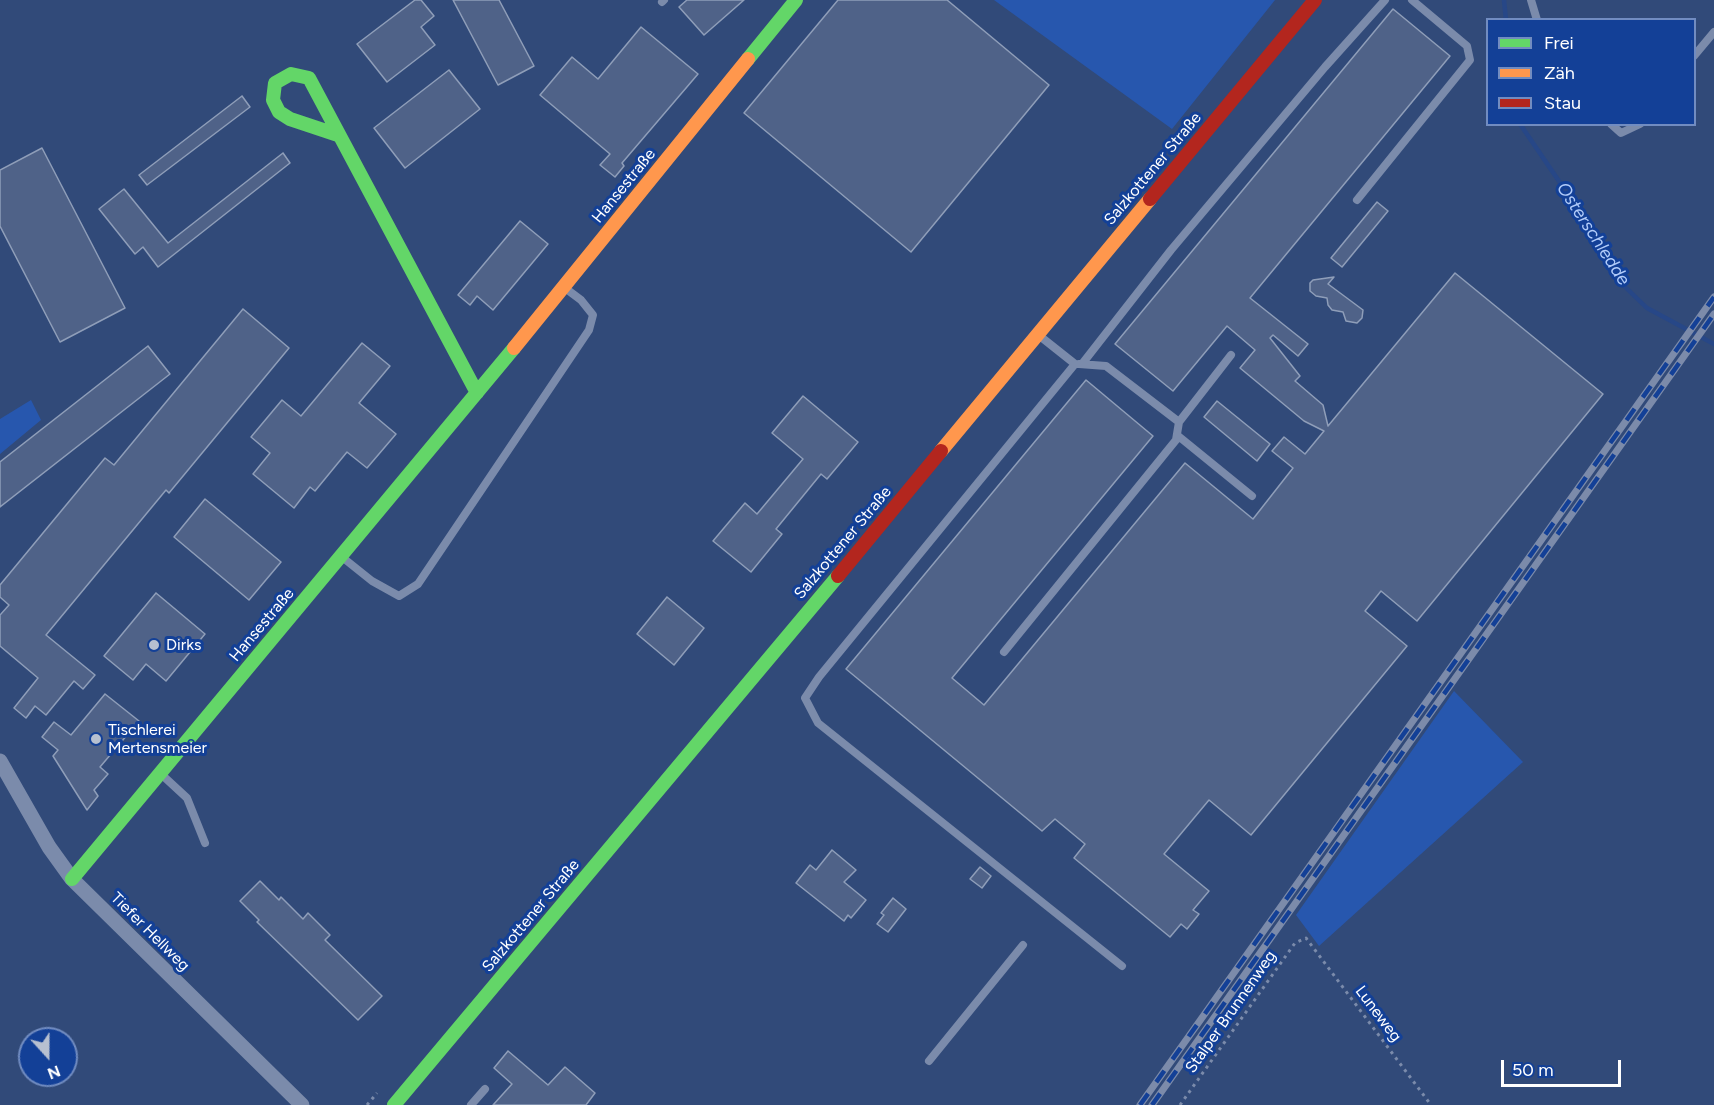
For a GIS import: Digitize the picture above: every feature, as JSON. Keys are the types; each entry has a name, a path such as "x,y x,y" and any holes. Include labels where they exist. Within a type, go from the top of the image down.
{"street":[{"name":"Hansestraße","path":"72,879 477,393 796,0"},
{"name":"Salzkottener Straße","path":"394,1105 734,701 1315,0"},
{"path":"338,135 290,119 279,112 273,100 275,83 291,74 309,78 477,393"},
{"name":"Tiefer Hellweg","path":"0,761 49,847 72,879 302,1105"}],"lane":[{"path":"1122,966 818,723 805,698 819,677 1171,250 1325,67 1385,0"},
{"path":"1357,200 1470,60 1467,46 1412,0"},
{"path":"1532,0 1536,18"},
{"path":"1696,55 1714,32"},
{"path":"1613,126 1621,133 1636,126"},
{"path":"341,556 372,581 399,596 418,584 589,330 593,315 582,300 563,287"},
{"path":"1038,334 1078,364 1106,366 1179,422"},
{"path":"1004,652 1176,440 1179,422 1232,355"},
{"path":"1177,435 1252,496"},
{"path":"160,772 187,798 205,843"},
{"path":"929,1061 1023,945"},
{"path":"471,1105 485,1089"}],"path":[{"name":"Stalper Brunnenweg","path":"1180,1105 1295,943 1306,938"},
{"name":"Luneweg","path":"1306,938 1431,1105"}],"shaded area":[{"path":"994,0 1275,0 1172,129"},
{"path":"31,400 41,420 0,454 0,419"},
{"path":"1454,691 1523,762 1319,946 1296,915"}],"building":[{"path":"415,0 421,0 434,16 421,27 435,45 387,82 357,44"},
{"path":"453,0 499,0 534,66 498,85"},
{"path":"687,0 744,0 704,35 679,7"},
{"path":"838,0 947,0 1049,85 911,252 744,113"},
{"path":"1393,9 1450,56 1250,298 1308,344 1298,356 1273,335 1270,338 1300,376 1295,381 1323,405 1328,426 1455,273 1603,394 1417,621 1381,591 1365,611 1407,646 1251,835 1209,800 1164,854 1209,891 1193,910 1199,914 1187,929 1181,924 1170,937 1074,858 1085,844 1055,819 1042,831 846,669 1086,380 1153,436 952,678 984,705 1185,463 1253,519 1293,468 1272,451 1284,437 1305,454 1324,431 1304,421 1240,368 1255,350 1227,326 1173,391 1115,344"},
{"path":"641,27 698,74 622,163 624,166 615,177 600,165 610,154 540,95 572,57 598,79"},
{"path":"449,70 480,109 405,168 374,128"},
{"path":"242,96 250,107 147,185 139,175"},
{"path":"42,148 125,308 60,342 0,226 0,170"},
{"path":"283,153 290,163 158,267 143,247 135,254 99,209 124,189 168,243"},
{"path":"1377,202 1388,211 1342,267 1331,258"},
{"path":"520,221 548,244 493,310 477,296 470,305 458,295"},
{"path":"1334,277 1328,284 1363,310 1362,318 1357,323 1346,321 1343,312 1332,310 1327,298 1316,296 1310,291 1310,283 1313,280"},
{"path":"243,309 289,348 169,493 166,490 46,635 95,675 83,689 74,681 46,715 35,706 26,718 14,708 38,678 0,646 0,615 9,605 0,597 0,585 105,458 114,465"},
{"path":"362,343 390,366 359,403 396,434 367,468 347,452 315,491 310,487 294,508 253,474 270,453 251,437 282,400 301,416"},
{"path":"148,346 170,374 0,507 0,462"},
{"path":"803,396 858,442 827,479 821,474 776,529 782,534 751,572 713,541 745,503 757,514 803,459 772,433"},
{"path":"1217,401 1270,444 1257,461 1204,417"},
{"path":"205,499 281,562 249,600 174,537"},
{"name":"Dirks","path":"156,593 205,634 166,681 146,664 133,680 104,656"},
{"path":"667,597 704,628 674,665 637,634"},
{"name":"Tischlerei Mertensmeier","path":"105,694 139,721 100,767 108,774 94,790 98,796 87,810 53,756 58,750 42,737 54,722 71,735"},
{"path":"832,850 856,870 844,882 866,900 851,918 848,915 844,921 796,883 810,865 816,870"},
{"path":"980,867 991,876 982,888 970,879"},
{"path":"260,881 279,900 281,897 303,919 308,913 330,935 325,940 382,996 358,1020 257,922 259,920 240,901"},
{"path":"893,898 906,909 888,932 877,924 884,915 881,913"},
{"path":"508,1051 548,1085 565,1067 595,1093 586,1105 493,1105 512,1084 494,1068"}],"waterway":[{"name":"Osterschledde","path":"1504,0 1506,18"},
{"name":"Osterschledde","path":"1521,126 1578,209 1623,285 1647,308 1714,344"}],"railway":[{"path":"1140,1105 1714,297"},
{"path":"1152,1105 1714,314"}],"traffic: fast":[{"path":"748,59 796,0"},
{"path":"338,135 290,119 279,112 273,100 275,83 291,74 309,78 477,393"},
{"path":"72,879 514,348"},
{"path":"394,1105 838,576"}],"traffic: slow":[{"path":"514,348 748,59"},
{"path":"941,451 1150,199"}],"traffic: jam":[{"path":"1150,199 1315,0"},
{"path":"838,576 941,451"}],"place":[{"name":"Dirks","path":"154,645"},
{"name":"Tischlerei Mertensmeier","path":"96,739"}]}
